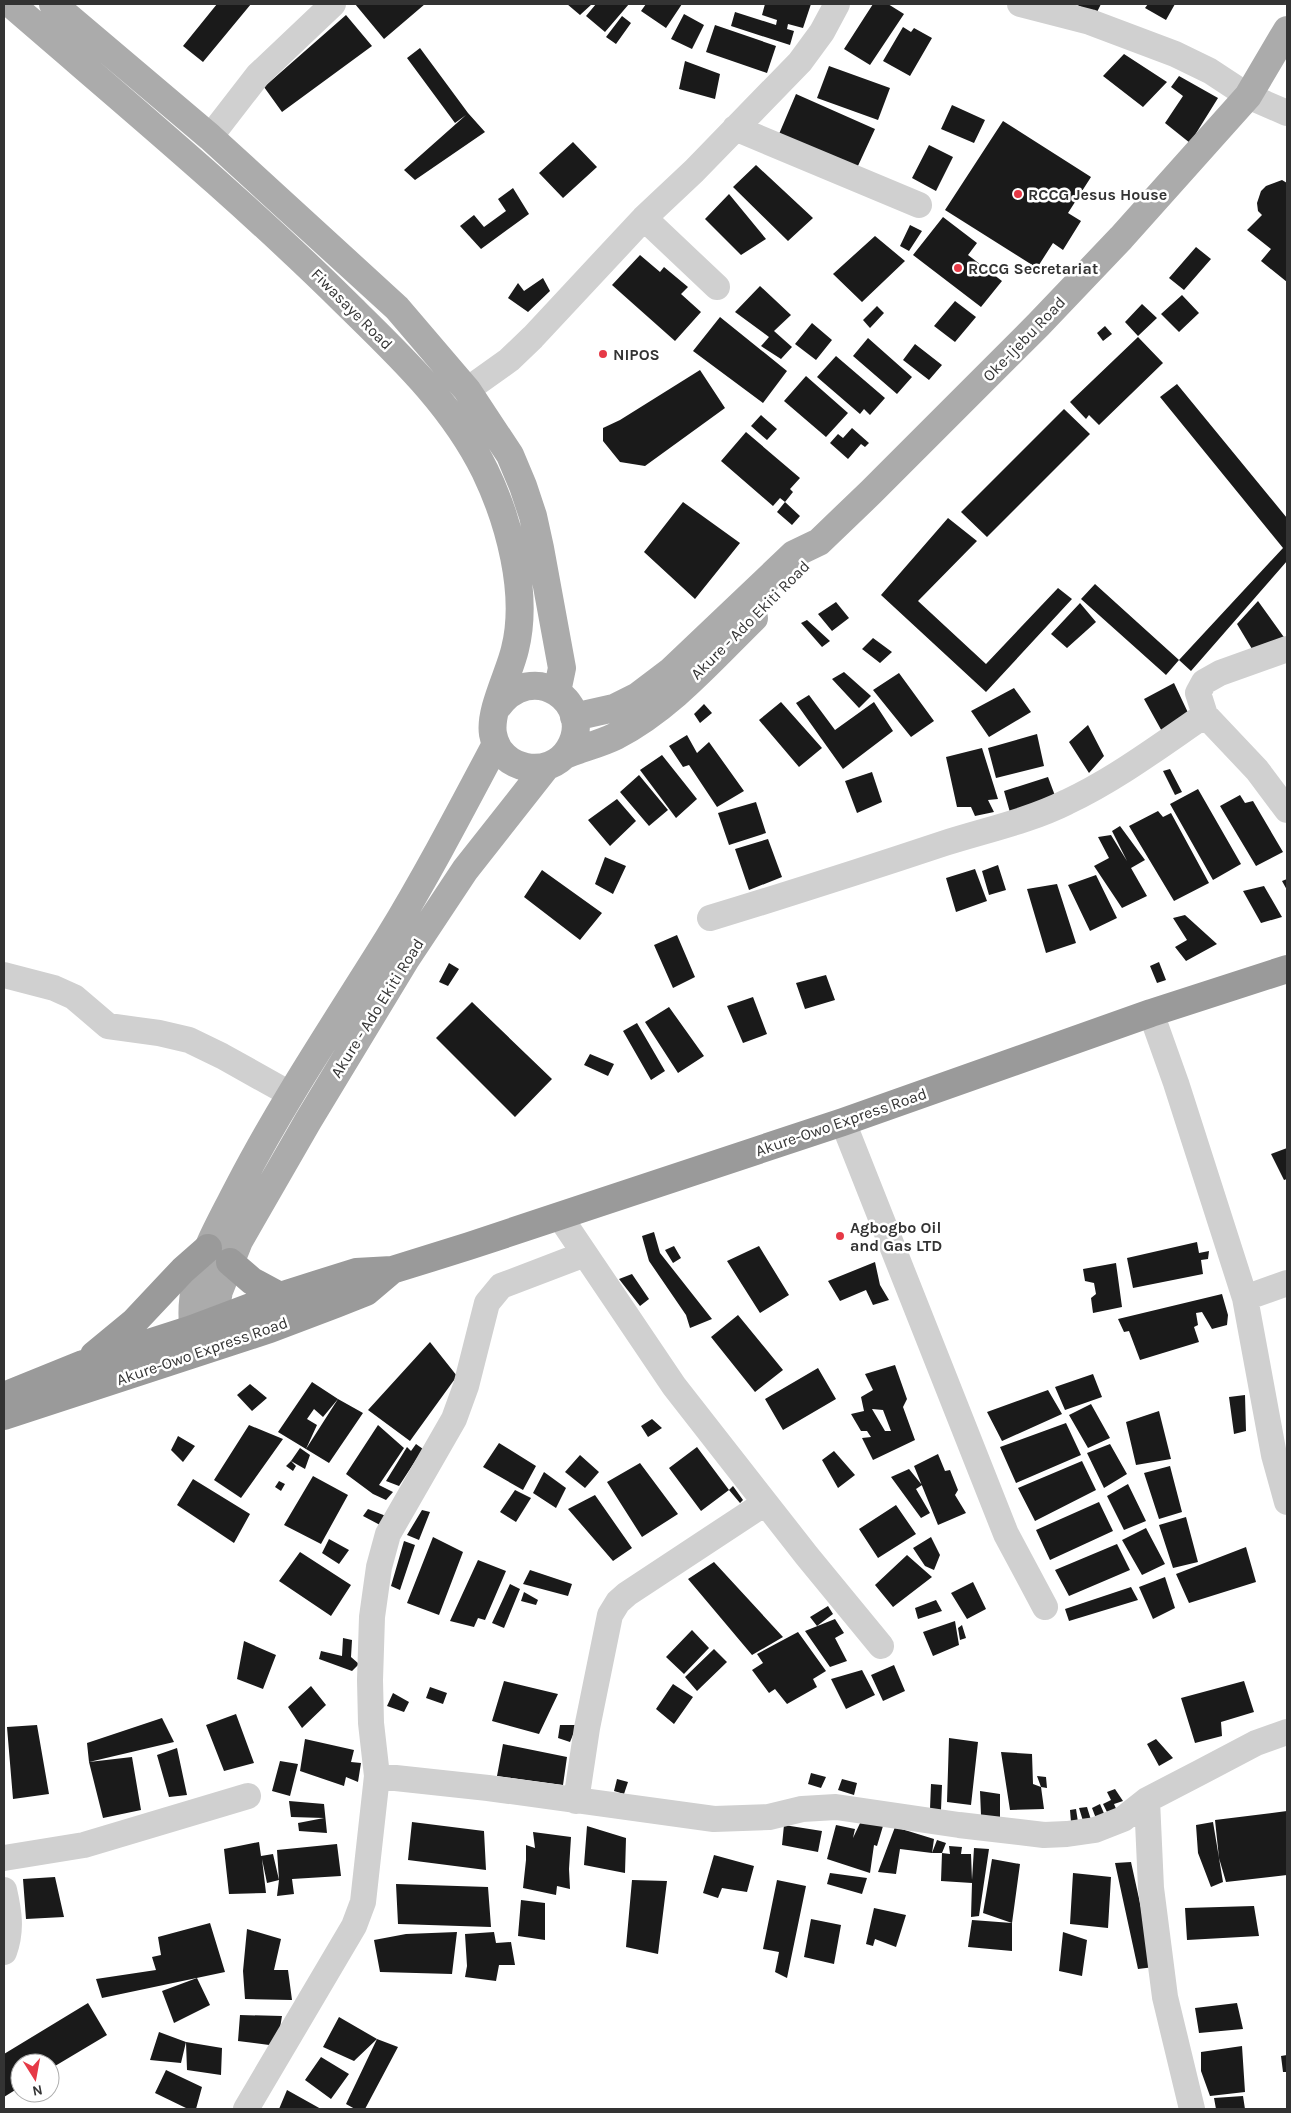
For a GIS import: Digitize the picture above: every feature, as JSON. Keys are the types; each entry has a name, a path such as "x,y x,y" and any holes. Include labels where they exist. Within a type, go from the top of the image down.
{"highway":[{"name":"Akure-Owo Express Road","path":"4,1416 205,1337 280,1296 356,1272 392,1270 560,1216 843,1122 1152,1013 1287,969"},
{"path":"83,1364 134,1322 183,1270 219,1255 252,1281 280,1296"},
{"name":"Akure-Owo Express Road","path":"4,1396 83,1364 205,1337 278,1326 366,1292 392,1270"}],"main road":[{"name":"Fiwasaye Road","path":"11,4 195,164 308,266 413,369 455,421 484,470 495,496 507,528 517,584 519,628 515,650 496,709"},
{"name":"Fiwasaye Road","path":"53,4 210,137 398,308 467,390 510,455 524,486 540,548 560,680"},
{"name":"Oke-Ijebu Road","path":"819,542 1038,325 1175,180 1248,96 1287,30"},
{"name":"Akure - Ado Ekiti Road","path":"574,717 614,708 638,696 670,671 794,554 819,542"},
{"name":"Akure - Ado Ekiti Road","path":"219,1255 239,1241 308,1121 406,959 465,870 555,761 615,736 646,718 683,688 807,565 819,542"},
{"path":"560,680 574,717 576,733 572,744 555,761 534,769 522,767 511,762 502,754 496,744 493,733 493,721 496,709 502,700 512,692 534,685 546,687 560,680 573,685 598,703 614,708"},
{"name":"Akure - Ado Ekiti Road","path":"219,1255 252,1162 290,1094 389,938 442,847 496,744"},
{"path":"205,1337 219,1291 219,1255"}],"street":[{"path":"210,137 258,75 333,4"},
{"path":"467,390 509,360 533,337 644,218 694,172 800,62 822,32 837,4"},
{"path":"1020,4 1090,22 1175,54 1210,71 1248,96 1287,113"},
{"path":"735,128 919,205"},
{"path":"644,218 717,287"},
{"path":"1287,649 1220,673 1204,682 1198,693 1205,715 1257,770 1287,810"},
{"path":"710,918 948,842 1008,825 1067,803 1205,715"},
{"path":"4,975 54,988 74,997 108,1026 158,1033 190,1040 290,1094"},
{"path":"1152,1013 1245,1298 1274,1455 1287,1502"},
{"path":"843,1122 1003,1525 1045,1607"},
{"path":"560,1216 674,1386 806,1556 882,1646"},
{"path":"246,2109 354,1926 363,1902 377,1776 370,1680 372,1617 379,1567 388,1534 454,1419 466,1386 487,1303 493,1294 501,1286 584,1254"},
{"path":"1245,1298 1287,1283"},
{"path":"576,1801 587,1728 610,1615 618,1602 766,1503"},
{"path":"377,1776 488,1788 714,1819 769,1817 802,1809 836,1807 1044,1834 1067,1834 1095,1830 1123,1819 1147,1800 1256,1743 1287,1732"},
{"path":"4,1858 84,1845 248,1796"},
{"path":"1147,1800 1152,1888 1165,1998 1192,2109"},
{"path":"4,1890 10,1917 9,1938 4,1952"}],"building":[{"path":"217,4 251,4 203,62 183,46"},
{"path":"355,4 425,4 384,39"},
{"path":"567,4 592,4 580,15"},
{"path":"596,4 629,4 605,32 586,16"},
{"path":"646,4 682,4 666,28 641,11"},
{"path":"765,4 811,4 803,28 788,24 787,29 794,31 790,45 731,26 735,12 776,25 777,20 762,15"},
{"path":"873,4 888,4 904,14 870,65 844,49"},
{"path":"1075,4 1101,4 1096,14"},
{"path":"1148,4 1175,4 1166,20 1145,8"},
{"path":"684,14 704,25 692,49 671,39"},
{"path":"346,15 372,46 282,112 264,87"},
{"path":"622,16 631,23 616,44 606,37"},
{"path":"715,25 776,46 767,73 706,52"},
{"path":"903,27 911,32 914,28 932,38 910,76 883,61"},
{"path":"420,48 468,113 485,132 415,180 404,170 466,115 455,123 407,58"},
{"path":"1124,54 1167,82 1143,107 1103,76"},
{"path":"685,61 720,74 715,99 679,89"},
{"path":"829,66 890,88 878,120 817,98"},
{"path":"1179,76 1218,98 1190,143 1165,123 1183,96 1171,87"},
{"path":"796,94 875,129 857,168 779,134"},
{"path":"952,105 985,120 974,143 941,129"},
{"name":"RCCG Jesus House","path":"1003,121 1091,177 1068,213 1081,221 1063,250 1053,243 1037,268 945,210"},
{"path":"573,142 597,167 563,198 539,173"},
{"path":"929,145 953,157 936,191 912,178"},
{"path":"756,165 813,218 788,241 733,187"},
{"path":"1282,180 1287,183 1287,282 1261,261 1271,249 1247,230 1262,215 1258,211 1257,203 1261,191 1266,186"},
{"path":"513,188 529,214 481,249 460,226 474,215 484,227 506,211 498,199"},
{"path":"729,194 766,239 741,255 705,219"},
{"name":"RCCG Secretariat","path":"943,217 977,243 968,255 1002,281 981,307 913,255"},
{"path":"910,225 922,231 909,251 900,246"},
{"path":"875,236 905,261 862,302 833,274"},
{"path":"1196,247 1211,259 1184,290 1169,278"},
{"path":"640,255 660,272 664,267 688,287 681,294 701,312 675,341 612,285"},
{"path":"543,278 550,291 528,312 508,298 518,283 524,291"},
{"path":"760,286 791,315 774,331 792,347 781,359 761,346 769,337 735,312"},
{"path":"1182,295 1199,313 1179,332 1161,314"},
{"path":"955,301 976,317 955,342 934,326"},
{"path":"1142,304 1157,318 1138,336 1125,322"},
{"path":"877,306 884,313 870,328 863,320"},
{"path":"720,317 787,371 763,403 693,351"},
{"path":"812,323 832,340 816,360 795,344"},
{"path":"1105,326 1112,334 1103,341 1097,333"},
{"path":"1138,337 1163,363 1099,425 1089,415 1086,419 1070,402"},
{"path":"868,338 912,377 897,394 853,356"},
{"path":"915,344 942,365 929,380 903,360"},
{"path":"836,356 885,398 870,415 864,409 860,414 817,377"},
{"path":"700,370 725,408 645,466 620,462 603,441 603,428 620,420"},
{"path":"806,376 848,413 826,437 784,401"},
{"path":"1177,384 1287,518 1287,561 1191,671 1179,660 1283,548 1160,397"},
{"path":"1064,409 1090,434 987,537 961,512"},
{"path":"761,415 777,429 767,440 751,426"},
{"path":"852,428 869,443 865,447 861,444 848,459 830,443 838,434 843,438"},
{"path":"746,432 800,478 790,489 793,492 785,502 780,498 773,506 721,461"},
{"path":"683,502 740,543 695,599 644,552"},
{"path":"785,502 800,516 792,525 777,512"},
{"path":"948,518 977,541 918,601 986,664 1058,588 1072,599 986,692 881,595"},
{"path":"1095,584 1179,660 1166,675 1081,599"},
{"path":"1258,601 1286,640 1255,654 1237,624"},
{"path":"836,602 849,618 832,631 818,614"},
{"path":"1080,603 1096,622 1067,648 1051,634"},
{"path":"807,620 830,641 822,647 801,623"},
{"path":"873,638 892,652 880,663 862,649"},
{"path":"844,672 871,696 859,708 832,679"},
{"path":"899,673 934,721 911,737 873,690"},
{"path":"1174,683 1191,719 1164,735 1144,699"},
{"path":"1014,688 1031,712 989,737 971,711"},
{"path":"809,695 835,730 874,702 893,731 843,769 796,703"},
{"path":"781,702 822,748 799,767 759,720"},
{"path":"704,704 712,713 700,723 694,714"},
{"path":"1088,725 1104,756 1089,773 1069,742"},
{"path":"1037,734 1044,766 996,778 988,748"},
{"path":"687,735 697,753 709,742 744,791 717,807 689,765 683,767 669,746"},
{"path":"982,748 998,799 988,800 994,812 975,816 971,807 957,807 946,757"},
{"path":"662,755 697,799 676,818 640,770"},
{"path":"1170,769 1182,792 1175,795 1163,771"},
{"path":"872,772 882,802 857,813 845,781"},
{"path":"639,775 668,810 649,826 620,792"},
{"path":"1048,777 1057,801 1011,816 1004,791"},
{"path":"1198,789 1241,864 1213,880 1170,804"},
{"path":"1240,795 1245,803 1253,801 1283,852 1256,866 1220,806"},
{"path":"617,799 636,821 610,846 588,820"},
{"path":"756,802 766,833 729,845 718,813"},
{"path":"1158,811 1163,817 1171,813 1209,883 1174,901 1129,826"},
{"path":"1120,826 1145,860 1131,868 1147,896 1122,908 1094,866 1109,858 1098,837 1111,835 1127,861 1112,831"},
{"path":"768,839 782,877 749,890 735,849"},
{"path":"605,857 626,866 613,894 595,884"},
{"path":"998,865 1006,890 989,895 982,871"},
{"path":"975,869 987,901 956,912 946,878"},
{"path":"542,870 602,913 580,940 524,897"},
{"path":"1096,875 1117,918 1090,931 1068,885"},
{"path":"1287,879 1287,890 1282,881"},
{"path":"1057,884 1076,943 1046,953 1027,889"},
{"path":"1264,886 1282,917 1261,923 1243,891"},
{"path":"1185,915 1217,944 1186,961 1175,947 1187,940 1173,918"},
{"path":"677,935 695,977 673,988 654,945"},
{"path":"1159,962 1166,980 1157,983 1150,966"},
{"path":"449,963 459,969 448,986 439,982"},
{"path":"826,975 835,1000 805,1009 796,983"},
{"path":"753,997 767,1034 743,1043 727,1006"},
{"path":"472,1002 552,1079 515,1117 436,1038"},
{"path":"669,1007 704,1056 678,1073 645,1022"},
{"path":"637,1023 665,1071 651,1080 623,1031"},
{"path":"590,1054 614,1064 608,1076 584,1065"},
{"path":"1287,1148 1287,1179 1284,1180 1271,1154"},
{"path":"654,1232 660,1253 712,1319 690,1328 686,1315 649,1261 642,1236"},
{"path":"1197,1242 1199,1253 1209,1251 1208,1259 1201,1260 1203,1274 1133,1288 1127,1258"},
{"path":"674,1246 681,1258 673,1263 665,1250"},
{"path":"759,1246 789,1295 760,1313 727,1261"},
{"path":"875,1262 880,1285 889,1300 873,1305 866,1290 840,1301 828,1281"},
{"path":"1116,1263 1122,1307 1093,1313 1091,1298 1096,1294 1094,1283 1085,1281 1083,1269"},
{"path":"632,1274 649,1299 640,1306 619,1279"},
{"path":"1222,1294 1228,1315 1227,1325 1212,1329 1202,1312 1196,1313 1198,1325 1194,1327 1199,1342 1140,1360 1129,1331 1124,1332 1118,1319"},
{"path":"738,1315 783,1370 755,1392 711,1337"},
{"path":"430,1342 457,1376 410,1441 368,1410"},
{"path":"895,1365 907,1399 903,1407 915,1440 873,1460 862,1438 871,1437 867,1431 861,1431 851,1414 864,1411 861,1397 873,1390 865,1374","holes":["872,1409 883,1410 891,1431 885,1431"]},
{"path":"818,1368 836,1399 783,1430 765,1399"},
{"path":"1093,1374 1102,1397 1065,1410 1055,1387"},
{"path":"312,1382 363,1413 329,1463 278,1432","holes":["338,1399 306,1449 317,1425 307,1419 314,1409 323,1417"]},
{"path":"250,1384 267,1398 252,1411 237,1395"},
{"path":"1048,1390 1062,1414 1002,1441 987,1412"},
{"path":"1245,1395 1246,1431 1234,1434 1229,1397"},
{"path":"1091,1404 1110,1438 1088,1448 1069,1415"},
{"path":"1159,1411 1171,1459 1136,1465 1126,1422"},
{"path":"652,1419 662,1428 648,1437 641,1426"},
{"path":"1066,1423 1081,1455 1016,1483 1000,1447"},
{"path":"249,1425 283,1439 241,1498 214,1480"},
{"path":"378,1425 404,1448 379,1485 393,1492 386,1500 373,1494 346,1474"},
{"path":"178,1436 195,1446 183,1462 171,1450"},
{"path":"499,1443 536,1466 523,1490 483,1467"},
{"path":"416,1444 423,1449 399,1486 386,1481 407,1447 411,1451"},
{"path":"1110,1444 1127,1474 1104,1488 1087,1453"},
{"path":"697,1447 729,1490 701,1511 669,1468"},
{"path":"300,1448 310,1455 305,1469 291,1461"},
{"path":"834,1451 855,1475 838,1488 822,1460"},
{"path":"938,1454 945,1471 950,1470 958,1490 955,1495 966,1513 938,1525 914,1466"},
{"path":"580,1455 599,1472 585,1488 565,1472"},
{"path":"291,1461 296,1466 293,1471 286,1466"},
{"path":"1082,1461 1096,1490 1035,1521 1018,1488"},
{"path":"640,1463 678,1514 642,1537 607,1482"},
{"path":"1170,1466 1182,1512 1159,1519 1144,1473"},
{"path":"909,1469 922,1485 916,1489 930,1513 921,1518 891,1477"},
{"path":"544,1472 566,1488 556,1508 533,1493"},
{"path":"313,1476 348,1495 321,1544 284,1525"},
{"path":"193,1479 250,1514 234,1543 177,1505"},
{"path":"279,1481 285,1484 281,1491 275,1487"},
{"path":"1128,1484 1146,1521 1124,1530 1107,1496"},
{"path":"733,1486 743,1500 740,1503 729,1490"},
{"path":"515,1490 531,1498 516,1522 500,1512"},
{"path":"595,1495 632,1548 613,1561 568,1509"},
{"path":"1099,1502 1113,1531 1050,1560 1036,1530"},
{"path":"896,1505 916,1534 878,1558 859,1529"},
{"path":"368,1509 386,1516 380,1525 363,1516"},
{"path":"422,1510 430,1512 419,1540 407,1535"},
{"path":"1186,1517 1198,1562 1173,1568 1159,1525"},
{"path":"1146,1528 1165,1564 1142,1575 1122,1540"},
{"path":"433,1537 463,1552 439,1615 407,1603"},
{"path":"931,1537 940,1555 934,1570 925,1566 913,1548"},
{"path":"329,1539 349,1550 339,1564 322,1553"},
{"path":"404,1541 415,1545 400,1590 391,1586"},
{"path":"1117,1544 1130,1570 1069,1596 1055,1570"},
{"path":"1246,1547 1256,1582 1189,1603 1176,1574"},
{"path":"300,1552 351,1585 331,1616 279,1581"},
{"path":"907,1555 932,1577 893,1607 875,1585"},
{"path":"478,1560 506,1571 485,1620 478,1618 474,1627 450,1621"},
{"path":"714,1562 783,1637 752,1655 688,1579"},
{"path":"530,1570 572,1584 568,1596 523,1584"},
{"path":"1165,1577 1175,1608 1153,1619 1139,1587"},
{"path":"973,1582 986,1609 967,1619 951,1593"},
{"path":"510,1584 520,1589 504,1628 492,1623"},
{"path":"1131,1587 1138,1600 1069,1621 1065,1609"},
{"path":"524,1592 538,1600 536,1605 521,1601"},
{"path":"936,1600 942,1611 918,1619 915,1608"},
{"path":"828,1606 833,1614 817,1626 810,1617"},
{"path":"835,1619 844,1633 835,1638 847,1661 830,1667 805,1631"},
{"path":"955,1621 959,1645 933,1656 923,1632"},
{"path":"962,1625 966,1638 960,1640 958,1628"},
{"path":"692,1630 709,1648 684,1674 666,1657"},
{"path":"798,1632 826,1671 813,1679 817,1687 787,1704 775,1689 769,1693 752,1670 763,1663 757,1654"},
{"path":"343,1638 352,1640 351,1657 359,1664 352,1671 319,1659 321,1651 342,1656"},
{"path":"244,1641 276,1655 263,1689 237,1679"},
{"path":"714,1649 727,1662 697,1691 685,1677"},
{"path":"894,1665 905,1691 883,1701 871,1675"},
{"path":"862,1670 875,1695 846,1709 831,1679"},
{"path":"504,1681 558,1694 539,1734 492,1721"},
{"path":"1244,1681 1254,1712 1221,1722 1222,1736 1195,1743 1181,1698"},
{"path":"673,1684 693,1697 674,1724 656,1709"},
{"path":"311,1686 326,1705 302,1728 288,1707"},
{"path":"430,1687 447,1693 443,1704 426,1698"},
{"path":"393,1693 409,1702 404,1712 387,1706"},
{"path":"236,1714 254,1763 224,1771 206,1725"},
{"path":"162,1718 174,1742 89,1762 87,1743"},
{"path":"37,1725 49,1794 13,1799 7,1727"},
{"path":"560,1725 577,1725 570,1742 558,1738"},
{"path":"949,1738 978,1742 971,1805 947,1802"},
{"path":"305,1739 354,1750 351,1762 361,1763 358,1782 346,1777 344,1786 300,1771"},
{"path":"1156,1739 1173,1758 1159,1766 1147,1744"},
{"path":"503,1744 567,1757 563,1785 497,1776"},
{"path":"177,1748 187,1795 169,1797 157,1755"},
{"path":"1001,1752 1032,1754 1033,1784 1041,1787 1044,1809 1010,1810"},
{"path":"132,1757 141,1810 103,1818 89,1762"},
{"path":"280,1761 298,1764 290,1796 272,1791"},
{"path":"811,1773 826,1777 821,1788 808,1784"},
{"path":"1037,1776 1046,1777 1047,1788 1041,1787"},
{"path":"617,1779 628,1782 624,1794 614,1791"},
{"path":"842,1779 857,1783 854,1795 838,1790"},
{"path":"931,1784 942,1785 941,1810 930,1809"},
{"path":"1115,1789 1123,1801 1114,1804 1118,1813 1109,1816 1103,1804 1111,1800 1107,1792"},
{"path":"980,1791 1000,1794 1000,1819 981,1815"},
{"path":"289,1801 324,1804 327,1833 299,1831 298,1823 324,1818 291,1817"},
{"path":"1100,1804 1106,1818 1097,1821 1092,1808"},
{"path":"1087,1807 1091,1820 1083,1821 1079,1808"},
{"path":"1076,1809 1078,1822 1071,1822 1070,1810"},
{"path":"1287,1811 1287,1875 1226,1882 1219,1858 1215,1820"},
{"path":"862,1819 883,1826 877,1846 874,1845 870,1873 827,1859 836,1825 855,1829 853,1838"},
{"path":"412,1822 484,1831 486,1870 408,1860"},
{"path":"1213,1822 1223,1882 1211,1887 1198,1853 1196,1825"},
{"path":"784,1825 822,1831 818,1852 782,1845"},
{"path":"587,1826 626,1838 625,1873 584,1865"},
{"path":"895,1827 934,1839 932,1853 900,1849 896,1874 878,1872"},
{"path":"533,1832 571,1837 570,1889 557,1886 556,1895 523,1888 526,1845 535,1848"},
{"path":"937,1840 946,1843 942,1853 932,1853"},
{"path":"259,1842 261,1856 273,1854 279,1880 267,1883 262,1859 266,1893 229,1894 224,1849"},
{"path":"337,1844 341,1876 292,1879 294,1894 277,1896 279,1880 277,1850"},
{"path":"949,1846 962,1847 961,1854 971,1854 972,1880 974,1848 989,1849 979,1916 971,1917 972,1883 941,1881 942,1853 950,1854"},
{"path":"714,1855 754,1866 747,1892 722,1888 718,1898 703,1893"},
{"path":"992,1859 1020,1864 1012,1923 983,1913"},
{"path":"1131,1862 1154,1967 1138,1969 1115,1863"},
{"path":"830,1873 867,1878 862,1894 827,1884"},
{"path":"1073,1873 1111,1877 1108,1928 1070,1924"},
{"path":"55,1877 64,1917 26,1919 23,1879"},
{"path":"632,1880 667,1881 658,1954 626,1947"},
{"path":"777,1880 806,1886 787,1978 775,1972 779,1952 763,1949"},
{"path":"396,1884 488,1887 491,1927 398,1924"},
{"path":"521,1900 545,1903 545,1940 518,1936"},
{"path":"1254,1906 1259,1936 1187,1940 1185,1908"},
{"path":"874,1908 906,1915 896,1947 875,1939 873,1946 866,1944"},
{"path":"811,1919 841,1925 834,1964 804,1957"},
{"path":"972,1920 1012,1923 1012,1951 968,1947"},
{"path":"210,1923 225,1972 102,1998 96,1979 156,1970 152,1957 161,1955 158,1937"},
{"path":"247,1929 281,1939 274,1970 288,1970 292,2000 245,1999 243,1971"},
{"path":"457,1932 452,1974 380,1972 374,1940 406,1934"},
{"path":"494,1932 496,1943 511,1942 515,1965 499,1965 496,1981 465,1977 467,1966 465,1934"},
{"path":"1063,1932 1087,1940 1082,1976 1059,1971"},
{"path":"197,1978 210,2005 174,2023 162,1991"},
{"path":"88,2003 107,2035 60,2063 60,2053 10,2053 10,2093 4,2097 4,2054"},
{"path":"1237,2003 1243,2029 1199,2033 1195,2008"},
{"path":"240,2015 282,2016 277,2046 238,2041"},
{"path":"339,2017 377,2039 354,2061 323,2047"},
{"path":"159,2032 186,2042 181,2063 150,2060"},
{"path":"377,2039 398,2047 365,2109 355,2109 346,2104"},
{"path":"186,2042 222,2048 221,2075 187,2070"},
{"path":"1242,2046 1245,2092 1210,2096 1201,2071 1201,2052"},
{"path":"1287,2055 1287,2072 1283,2072 1281,2056"},
{"path":"321,2057 349,2074 331,2099 305,2080"},
{"path":"166,2070 202,2087 196,2109 188,2109 155,2093"},
{"path":"287,2090 321,2109 279,2109"},
{"path":"1243,2096 1245,2109 1216,2109 1214,2098"}],"place":[{"name":"RCCG Jesus House","path":"1018,194"},
{"name":"RCCG Secretariat","path":"958,268"},
{"name":"NIPOS","path":"603,354"},
{"name":"Agbogbo Oil and Gas LTD","path":"840,1236"}]}
